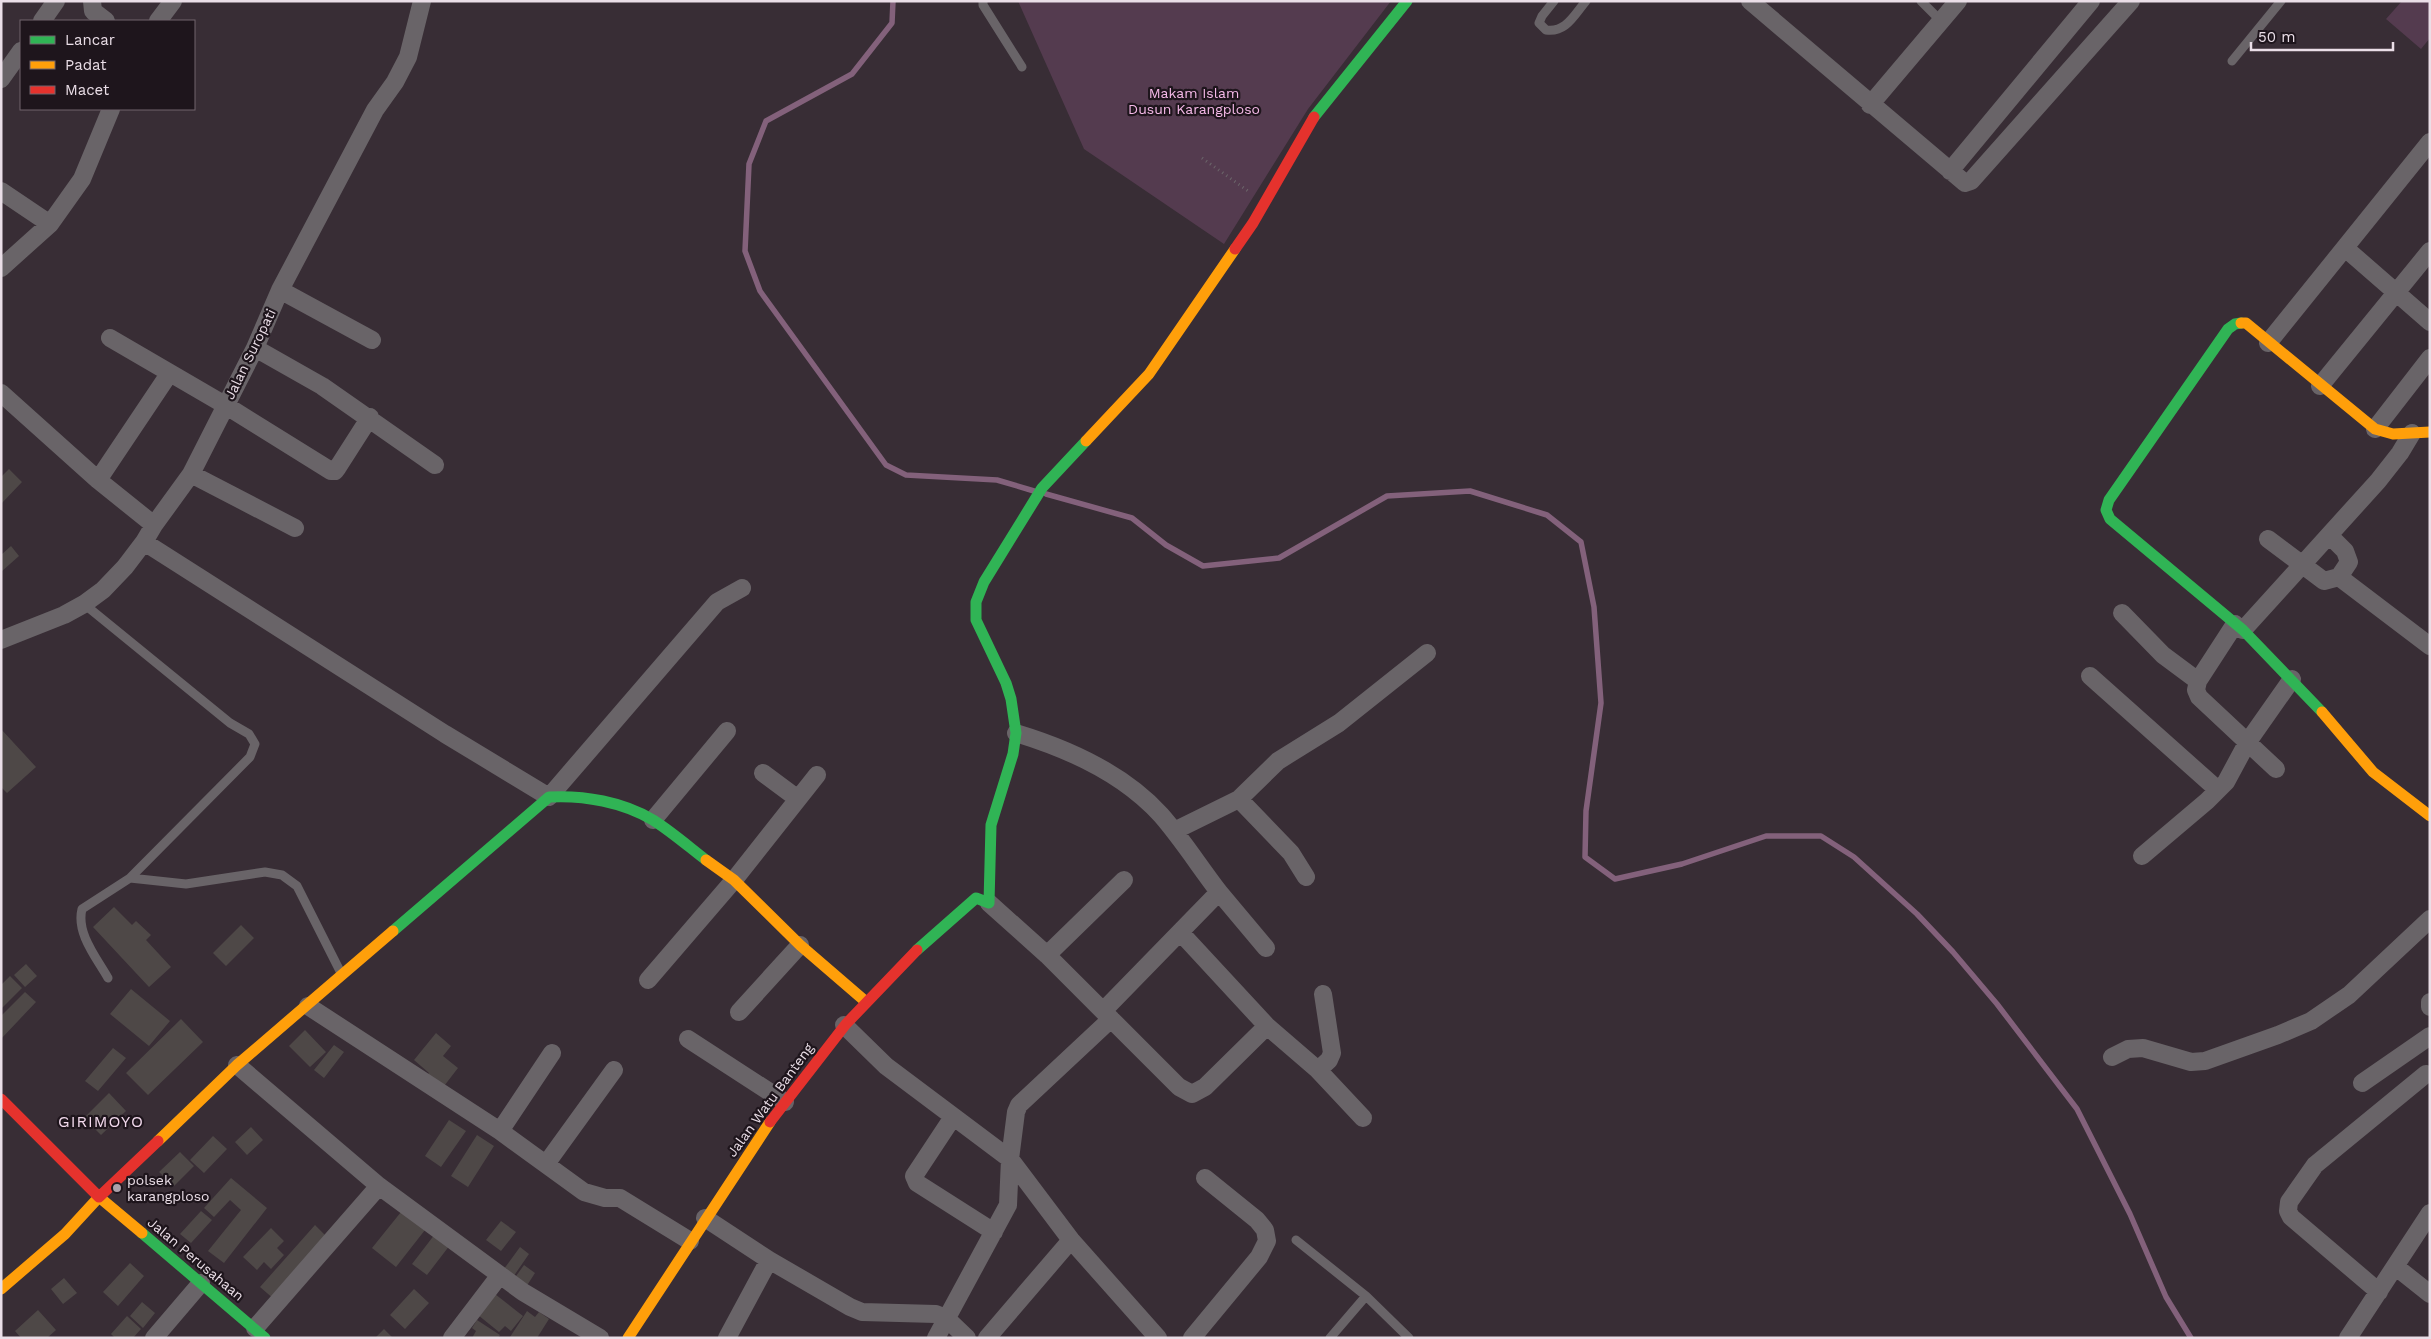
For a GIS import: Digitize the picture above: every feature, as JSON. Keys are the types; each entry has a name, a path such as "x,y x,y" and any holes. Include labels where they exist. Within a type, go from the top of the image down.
{"street":[{"path":"43,20 56,1"},
{"path":"92,1 93,11 105,20"},
{"path":"159,20 173,1"},
{"name":"Jalan Suropati","path":"1,640 64,615 84,604 103,590 125,567 144,542 191,474 255,348 280,290 375,110 395,82 403,65 422,1"},
{"path":"1267,1026 1205,1086 1192,1094 1179,1088 1048,954 982,900 991,826 1013,754 1016,733 1011,700 1006,683 978,628 975,612 984,582 1042,488 1150,374 1265,202 1318,112 1407,1"},
{"path":"1750,1 1870,105 1965,183 1971,182 2131,1"},
{"path":"1870,105 1958,1"},
{"path":"1950,171 2091,1"},
{"path":"1,79 20,52"},
{"path":"1,268 50,224 82,179 109,113"},
{"path":"2268,343 2430,142"},
{"path":"1,192 50,224"},
{"path":"2344,248 2430,322"},
{"path":"2320,386 2430,251"},
{"path":"280,290 372,340"},
{"path":"2430,432 2384,433 2375,429 2246,324 2235,324 2228,330 2109,500 2106,510 2110,519 2239,627 2292,679 2373,772 2430,816"},
{"path":"110,338 331,470 335,470 338,467 370,417"},
{"path":"255,348 322,386 370,417 435,465"},
{"path":"2375,429 2430,358"},
{"path":"98,480 169,374"},
{"path":"1,393 98,480 154,525"},
{"path":"2276,769 2198,697 2196,690 2198,681 2239,627 2303,565 2384,474 2412,433"},
{"path":"191,474 295,528"},
{"path":"2268,539 2324,581 2339,577 2349,562 2348,557 2330,535"},
{"path":"144,542 549,797 570,796 624,806 653,820 734,880 800,945 865,1002"},
{"path":"2339,577 2430,646"},
{"path":"1,1289 65,1234 99,1197 237,1065 308,1006 549,797 717,602 742,588"},
{"path":"2122,613 2163,655 2198,681"},
{"path":"1174,831 1239,799 1278,761 1338,723 1427,653"},
{"path":"2090,676 2218,790"},
{"path":"2142,856 2226,782 2246,743 2292,679"},
{"path":"653,820 727,731"},
{"path":"1016,733 1052,744 1097,765 1144,798 1174,831 1219,892 1266,948"},
{"path":"763,773 798,799"},
{"path":"648,980 734,880 817,775"},
{"path":"1239,799 1291,854 1306,877"},
{"path":"1048,954 1124,880"},
{"path":"936,1338 942,1316 990,1230 1008,1205 1005,1156 1019,1105 1107,1015 1180,932 1219,892"},
{"name":"Jalan Watu Banteng","path":"628,1338 705,1218 785,1102 844,1025 865,1002 967,905 982,900"},
{"path":"2112,1057 2128,1049 2143,1048 2191,1062 2205,1061 2278,1036 2311,1021 2349,994 2430,919"},
{"path":"1180,932 1267,1026 1318,1070 1363,1118"},
{"path":"739,1012 800,945"},
{"path":"1318,1070 1329,1060 1332,1053 1323,994"},
{"path":"308,1006 500,1131 584,1192 605,1198 620,1198 690,1241"},
{"path":"844,1025 886,1066 1005,1156 1071,1240 1158,1338"},
{"path":"2362,1083 2430,1036"},
{"path":"688,1039 785,1102"},
{"path":"500,1131 552,1053"},
{"path":"237,1065 379,1186 523,1292 600,1338"},
{"path":"546,1164 614,1070"},
{"path":"2379,1292 2291,1217 2288,1211 2289,1202 2315,1165 2426,1074"},
{"name":"Jalan Perusahaan","path":"1,1100 99,1197 260,1333"},
{"path":"953,1117 914,1176 916,1183 990,1230"},
{"path":"1192,1338 1259,1257 1267,1241 1265,1230 1257,1220 1205,1178"},
{"path":"260,1333 379,1186"},
{"path":"2348,1338 2429,1216"},
{"path":"705,1218 769,1260 862,1312 942,1316 967,1338"},
{"path":"115,1226 138,1230"},
{"path":"65,1234 88,1228"},
{"path":"988,1338 1071,1240"},
{"path":"727,1338 769,1260"},
{"path":"2396,1267 2430,1294"},
{"path":"452,1338 500,1275"},
{"path":"154,1338 201,1283"}],"lane":[{"path":"983,1 983,5 1022,68"},
{"path":"1554,1 1542,16 1540,23 1546,30 1555,32 1564,28 1586,1"},
{"path":"1922,1 1941,20"},
{"path":"2232,62 2281,1"},
{"path":"84,604 230,723 249,734 255,744 250,757 130,878 82,909 79,920 81,929 108,978"},
{"path":"130,878 186,884 265,872 282,875 297,886 342,976"},
{"path":"1296,1240 1366,1296 1409,1338"},
{"path":"1330,1338 1366,1296"}],"path":[{"path":"1202,158 1265,202"}],"green space":[{"name":"Makam Islam Dusun Karangploso","path":"1018,1 1391,1 1308,109 1224,244 1084,149"},
{"path":"2402,1 2430,1 2430,38 2421,49 2386,19"}],"building":[{"path":"9,469 22,482 1,504 1,477"},
{"path":"11,546 19,556 1,572 1,555"},
{"path":"1,729 36,767 7,793 1,787"},
{"path":"114,907 132,925 136,921 151,935 146,940 171,967 149,987 93,927"},
{"path":"241,925 254,938 226,966 213,953"},
{"path":"26,964 37,976 25,987 14,975"},
{"path":"10,976 22,988 1,1009 1,985"},
{"path":"131,989 170,1021 149,1046 110,1014"},
{"path":"25,992 36,1002 1,1039 1,1016"},
{"path":"181,1019 203,1042 148,1095 126,1073"},
{"path":"305,1030 326,1052 310,1067 289,1046"},
{"path":"436,1033 451,1046 443,1056 458,1068 441,1090 425,1078 429,1073 414,1060"},
{"path":"334,1045 344,1052 324,1078 314,1070"},
{"path":"113,1048 126,1058 98,1091 85,1081"},
{"path":"109,1093 126,1111 101,1135 84,1118"},
{"path":"449,1120 466,1131 441,1167 425,1156"},
{"path":"251,1127 263,1140 247,1155 235,1142"},
{"path":"477,1135 494,1146 468,1187 451,1176"},
{"path":"213,1136 227,1149 204,1173 190,1160"},
{"path":"180,1152 194,1166 174,1186 159,1172"},
{"path":"231,1178 267,1208 224,1263 208,1251 241,1210 230,1200 214,1217 204,1208"},
{"path":"201,1211 212,1220 191,1243 180,1234"},
{"path":"401,1212 425,1230 396,1267 372,1248"},
{"path":"501,1221 516,1232 501,1251 486,1240"},
{"path":"315,1225 328,1238 275,1300 260,1287"},
{"path":"271,1228 284,1241 277,1248 284,1255 271,1269 264,1262 257,1270 243,1257"},
{"path":"435,1234 450,1245 427,1275 412,1264"},
{"path":"520,1247 529,1254 511,1280 501,1273"},
{"path":"130,1263 144,1276 118,1306 103,1292"},
{"path":"524,1265 535,1273 526,1287 511,1283"},
{"path":"64,1278 77,1293 63,1304 51,1289"},
{"path":"414,1289 429,1303 405,1329 390,1315"},
{"path":"495,1294 523,1316 511,1331 505,1326 499,1332 478,1315"},
{"path":"142,1302 155,1313 143,1328 130,1316"},
{"path":"38,1310 56,1330 47,1338 21,1338 15,1331"},
{"path":"527,1311 535,1317 539,1312 549,1319 537,1338 510,1337"},
{"path":"127,1316 141,1329 133,1338 115,1338 111,1334"},
{"path":"477,1320 500,1335 498,1338 472,1338 476,1331 472,1328"},
{"path":"384,1329 393,1338 375,1338"}],"waterway":[{"path":"893,1 892,23 852,74 766,121 749,164 745,251 760,291 886,465 906,475 997,480 1034,491"},
{"path":"1046,494 1132,518 1166,545 1203,566 1279,558 1387,496 1470,491 1547,515 1581,542 1594,607 1601,703 1586,811 1585,857 1615,879 1682,864 1766,836 1821,836 1854,857 1917,914 1953,952 1997,1004 2077,1109 2130,1214 2166,1297 2191,1338"}],"traffic: fast":[{"path":"1314,117 1407,1"},
{"path":"2241,323 2235,324 2228,329 2109,500 2106,510 2110,519 2243,630 2322,712"},
{"path":"917,950 976,898 989,903 991,825 1013,754 1016,733 1011,699 1006,683 976,620 976,602 984,582 1042,488 1086,441"},
{"path":"393,931 549,797 576,797 603,801 629,809 653,820 706,860"},
{"path":"142,1233 265,1338"}],"traffic: slow":[{"path":"1086,441 1149,374 1235,249"},
{"path":"2241,323 2246,323 2375,429 2393,434 2430,432"},
{"path":"2322,712 2373,772 2430,816"},
{"path":"706,860 734,880 800,945 865,1001"},
{"path":"158,1141 237,1065 393,931"},
{"path":"628,1338 770,1122"},
{"path":"1,1289 65,1234 99,1197 142,1233"}],"traffic: jam":[{"path":"1235,249 1253,223 1314,117"},
{"path":"770,1122 846,1024 917,950"},
{"path":"1,1099 99,1197 158,1141"}],"place":[{"name":"polsek karangploso","path":"117,1188"}],"district":[{"name":"GIRIMOYO","path":"101,1121"}]}
